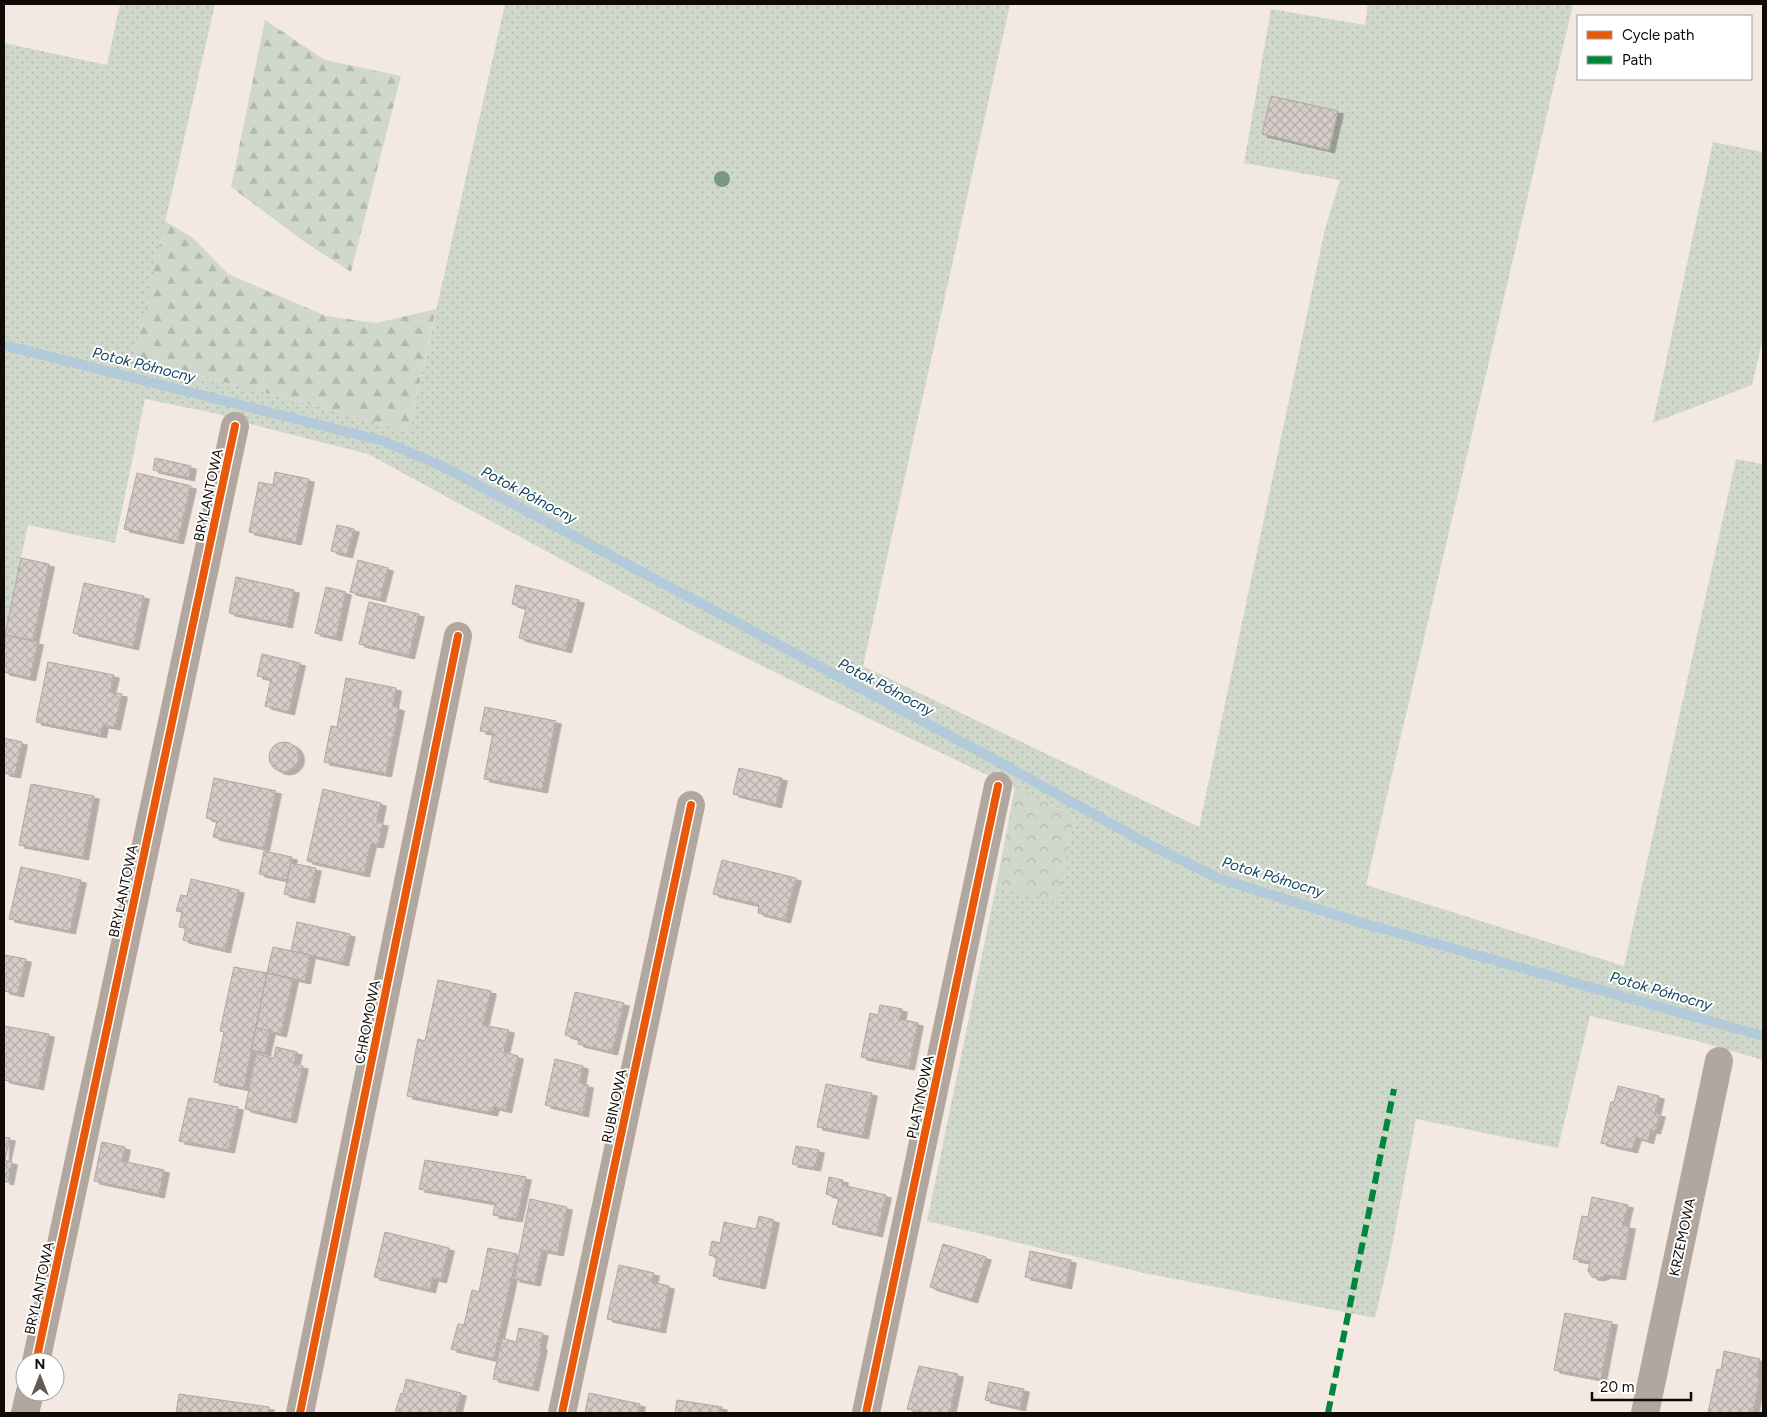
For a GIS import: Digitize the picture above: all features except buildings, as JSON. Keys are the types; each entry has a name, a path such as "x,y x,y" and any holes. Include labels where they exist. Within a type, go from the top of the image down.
{"street":[{"name":"BRYLANTOWA","path":"38,1352 235,426"},
{"name":"CHROMOWA","path":"300,1413 458,636"},
{"name":"PLATYNOWA","path":"866,1413 998,786"},
{"name":"RUBINOWA","path":"562,1413 691,805"},
{"name":"KRZEMOWA","path":"1645,1413 1719,1061"}],"green space":[{"path":"120,4 215,4 134,358 409,431 505,4 1010,4 863,666 1199,827 1325,229 1340,180 1244,163 1271,9 1365,25 1368,4 1573,4 1366,885 1624,966 1736,459 1763,464 1763,1060 1701,1042 1590,1016 1558,1148 1416,1119 1391,1251 1375,1318 1144,1273 927,1221 996,887 1057,899 1074,816 878,723 702,636 368,454 218,414 145,399 115,543 28,525 4,641 4,43 107,65"},
{"path":"265,20 325,60 401,76 351,272 306,243 231,187"},
{"path":"1713,142 1763,152 1763,338 1752,385 1653,423"},
{"path":"165,221 193,238 228,274 326,316 376,323 436,309 409,431 134,358"},
{"path":"1015,787 1074,816 1057,900 996,887"}],"waterway":[{"name":"Potok Północny","path":"4,345 383,441 446,468 988,756 1146,843 1220,879 1359,922 1763,1036"}],"marked path":[{"path":"1328,1413 1394,1089"}],"cycle path":[{"path":"38,1352 235,426"},
{"path":"300,1413 458,636"},
{"path":"866,1413 998,786"},
{"path":"562,1413 691,805"}]}
